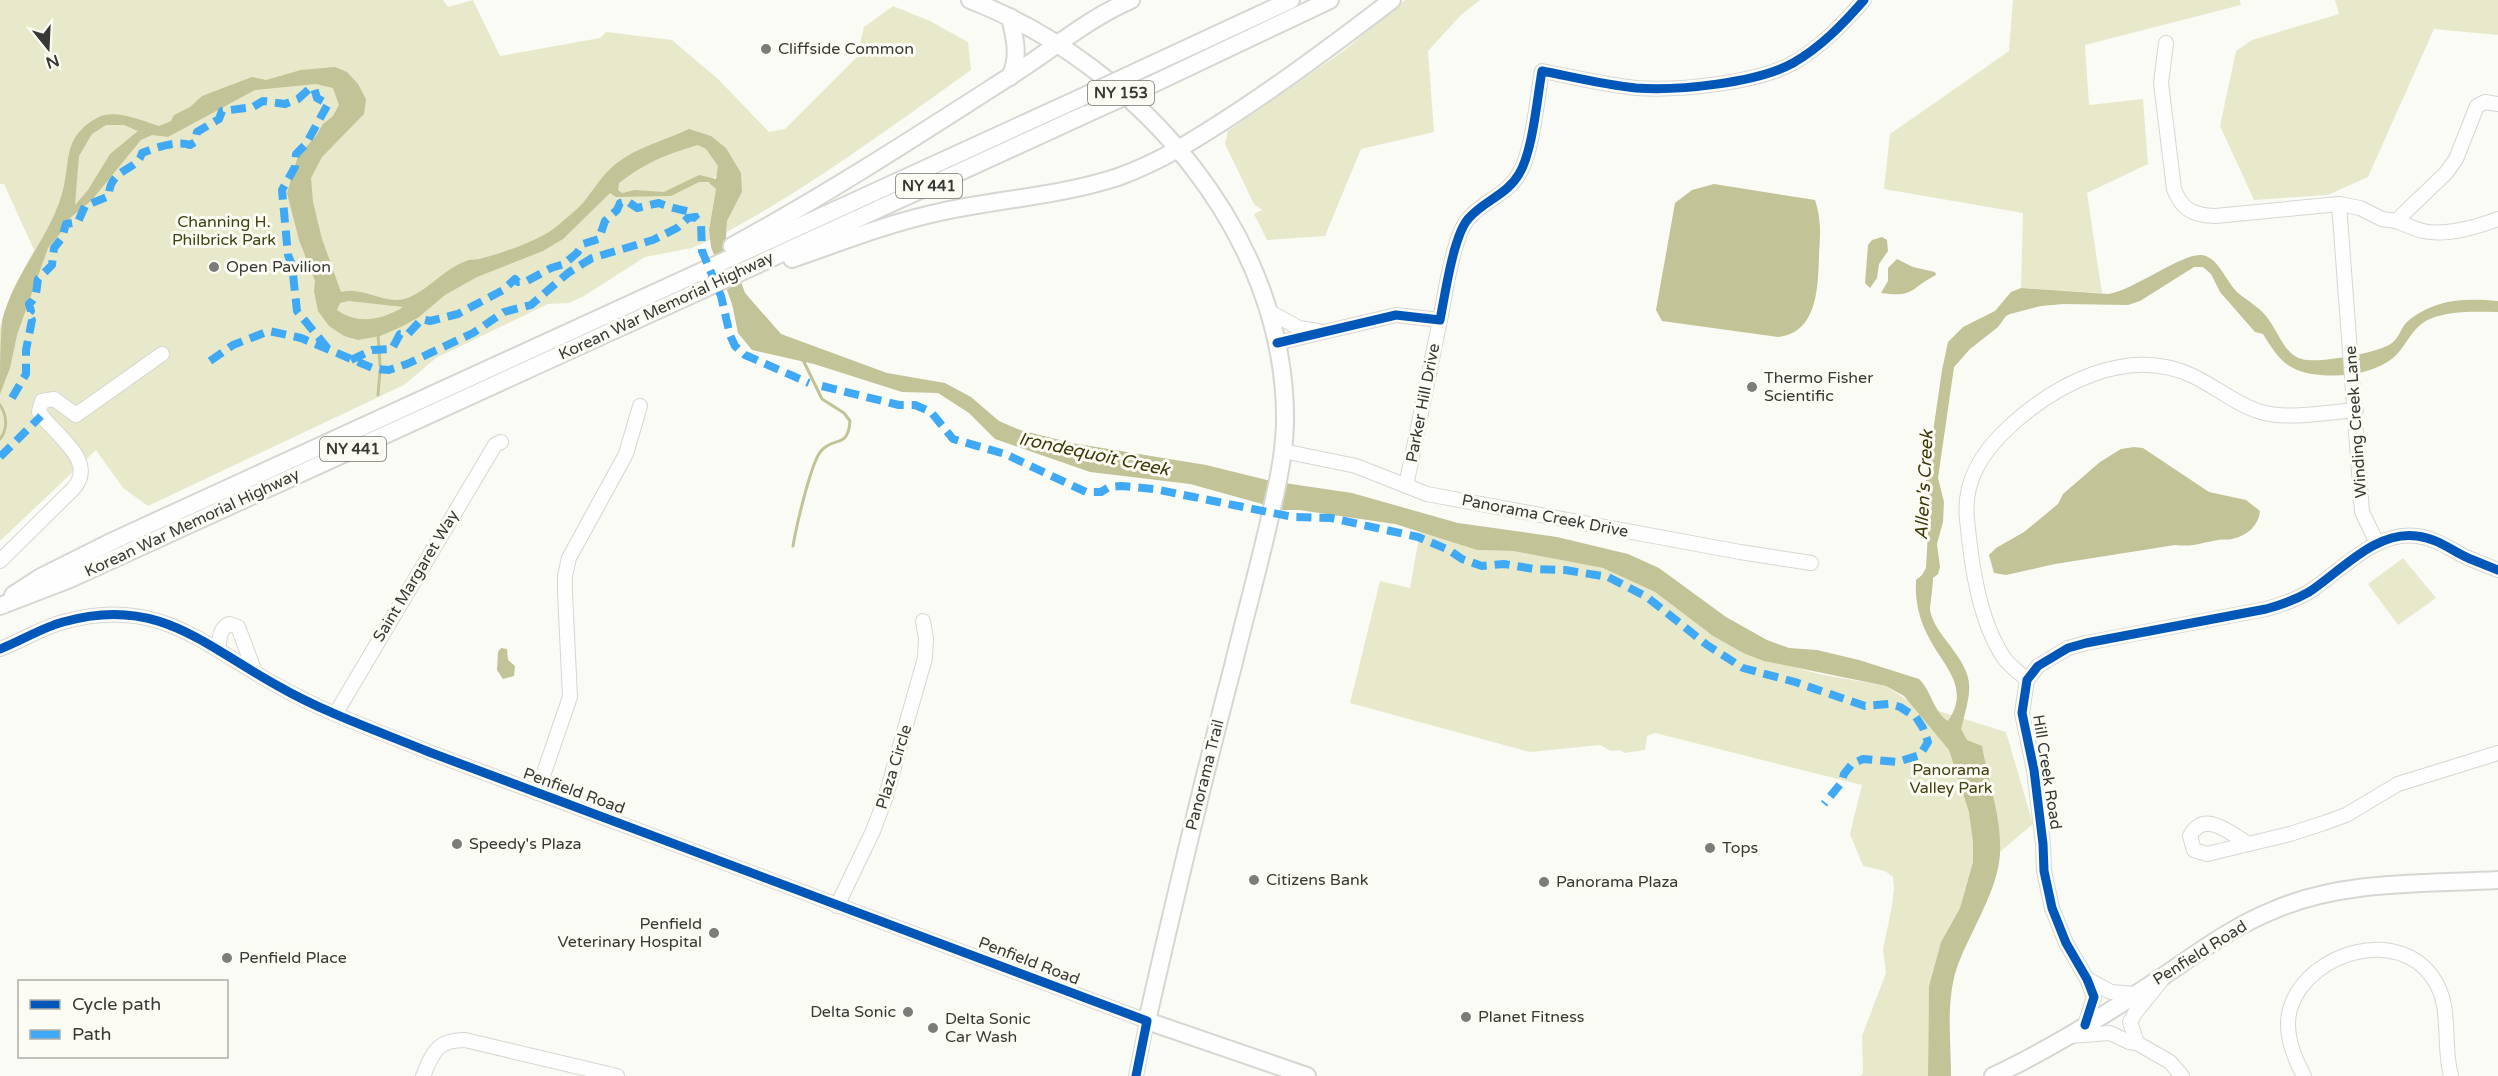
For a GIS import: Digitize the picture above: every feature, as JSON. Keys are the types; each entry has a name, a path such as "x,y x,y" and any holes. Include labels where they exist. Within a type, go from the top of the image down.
{"main road":[{"name":"NY 153","path":"970,0 1010,17 1056,44 1115,87 1179,151"},
{"path":"753,241 1010,77 1056,44 1115,7 1131,0"},
{"name":"Korean War Memorial Highway","path":"0,605 41,578 115,540 616,309 753,241 1080,98 1291,0"},
{"name":"Korean War Memorial Highway","path":"0,605 70,579 705,288 765,265 1330,0"},
{"path":"765,265 887,226 938,213 1084,187 1155,163 1179,151 1328,51 1392,0"},
{"path":"1010,17 1017,50 1016,64 1010,77"},
{"name":"Panorama Trail","path":"1147,1021 1201,788 1270,515 1283,451 1285,408 1277,343 1268,311 1241,244 1211,194 1179,151"},
{"name":"Penfield Road","path":"1993,1076 2021,1063 2085,1025 2236,928 2275,909 2295,902 2364,888 2498,880"},
{"name":"Penfield Road","path":"1147,1021 1307,1076"}],"street":[{"name":"Parker Hill Drive","path":"1406,486 1458,234 1467,219 1477,209 1508,188 1520,173 1526,158 1542,71 1639,88 1707,84 1754,78 1792,63 1818,46 1839,28 1864,0"},
{"path":"2166,43 2161,83 2174,189 2179,202 2187,210 2200,215 2215,216 2339,204 2360,208 2382,219 2396,221 2424,231 2436,232 2479,225 2498,219"},
{"path":"2396,221 2446,173 2456,159 2477,106 2485,102 2498,104"},
{"name":"Winding Creek Lane","path":"2339,204 2354,378 2362,512 2377,543"},
{"name":"Parker Hill Drive","path":"1268,311 1299,328 1323,332"},
{"name":"Parker Hill Drive","path":"1277,343 1396,315 1440,320"},
{"path":"0,561 74,489 82,478 83,472 78,458 39,412 42,401 54,399 76,415 162,354"},
{"path":"2356,410 2277,415 2263,413 2192,376 2160,367 2139,365 2124,366 2082,378 2025,412 1984,453 1972,474 1967,492 1966,514 1972,568 1987,621 1996,644 2006,660 2027,680 2038,666 2068,648 2085,642 2266,609 2290,602 2308,592 2377,543 2415,535 2433,539 2468,558 2498,570"},
{"path":"537,793 570,696 565,591 565,576 569,558 626,454 640,406"},
{"name":"Saint Margaret Way","path":"336,713 495,445 501,442"},
{"name":"Panorama Creek Drive","path":"1283,451 1341,461 1438,496 1728,550 1811,563"},
{"name":"Penfield Road","path":"0,649 65,621 88,616 133,615 178,627 277,686 336,713 537,793 1147,1021"},
{"name":"Plaza Circle","path":"837,906 873,831 885,799 925,658 926,639 923,621"},
{"path":"218,649 221,629 229,624 238,627 255,672"},
{"name":"Hill Creek Road","path":"2027,680 2022,713 2034,770 2044,871 2052,908 2066,943 2087,979 2094,997 2085,1025"},
{"path":"2249,844 2290,834 2346,815 2398,784 2498,753"},
{"path":"2304,1076 2294,1053 2289,1031 2291,1007 2298,992 2320,969 2361,950 2376,948 2396,951 2412,959 2423,966 2433,978 2441,993 2445,1013 2445,1043 2451,1076"},
{"path":"2137,1042 2130,1022 2166,974"},
{"path":"2087,979 2111,992 2135,994"},
{"name":"Panorama Trail","path":"1136,1076 1147,1021"},
{"path":"2066,1036 2110,1033 2129,1042 2137,1042 2170,1062 2182,1076"},
{"path":"423,1076 432,1054 438,1047 455,1040 465,1040 617,1076"}],"green space":[{"name":"Channing H. Philbrick Park","path":"0,0 443,0 448,7 473,0 500,56 600,38 606,32 672,40 718,79 769,132 785,129 857,57 864,27 893,6 930,21 968,42 971,70 821,175 727,232 727,221 742,192 736,165 706,182 716,189 709,230 710,240 692,248 645,257 584,296 569,303 548,304 436,358 404,385 148,506 123,488 96,450 0,541 0,328 13,289 34,250 4,184 0,184","holes":["637,190 668,196 625,196"]},
{"path":"1405,0 1480,0 1461,15 1428,51 1434,132 1361,149 1325,236 1267,240 1254,214 1262,210 1254,204 1225,144 1228,131 1345,50"},
{"path":"2013,0 2240,0 2241,5 2085,45 2089,105 2143,99 2148,164 2087,193 2102,293 2021,288 2023,213 1884,189 1890,134 2009,51"},
{"path":"2335,0 2498,0 2498,35 2434,29 2368,177 2328,195 2254,200 2220,126 2236,51 2252,40 2339,14"},
{"name":"Panorama Valley Park","path":"1420,532 1477,550 1513,551 1603,568 1655,592 1713,636 1743,653 1819,674 1886,686 1910,702 2006,732 2033,824 1995,856 1973,850 1973,862 1960,908 1941,942 1929,986 1928,1076 1859,1076 1863,1074 1862,1036 1886,973 1883,949 1894,888 1893,877 1885,871 1863,866 1850,834 1862,785 1655,733 1647,736 1645,750 1624,753 1620,750 1611,751 1600,745 1530,752 1350,703 1380,581 1410,588"},
{"path":"2403,558 2436,598 2398,625 2368,584"}],"water":[{"name":"Irondequoit Creek","path":"335,67 347,72 358,84 366,99 364,114 322,157 311,178 313,202 322,239 341,292 359,292 385,299 403,299 419,292 459,264 497,254 535,239 552,230 583,203 605,174 618,162 637,151 689,129 711,136 726,148 741,173 742,192 727,221 726,239 745,293 781,334 887,373 945,383 971,397 999,421 1020,430 1072,443 1206,465 1271,481 1352,493 1458,523 1557,537 1628,554 1659,568 1726,617 1767,640 1789,648 1817,650 1859,660 1919,679 1927,689 1939,713 1948,721 1955,708 1956,686 1921,621 1916,580 1926,568 1930,499 1925,487 1942,370 1948,342 1963,327 1995,311 2011,292 2021,288 2109,294 2132,286 2183,260 2201,255 2212,260 2238,293 2266,316 2284,345 2300,359 2338,358 2385,347 2394,341 2408,321 2439,304 2462,300 2498,301 2498,312 2455,313 2438,316 2418,327 2398,353 2383,364 2360,373 2320,375 2297,370 2286,364 2263,334 2255,332 2220,292 2211,274 2203,267 2194,267 2140,301 2128,305 2064,304 2041,306 2010,314 1998,327 1970,349 1954,367 1938,478 1944,502 1943,522 1937,544 1940,567 1938,574 1933,578 1930,610 1936,626 1962,663 1969,681 1968,701 1961,729 1967,740 1982,746 1997,813 2000,854 1990,895 1964,949 1955,975 1950,1004 1951,1076 1928,1076 1929,986 1941,942 1960,908 1973,862 1973,842 1969,812 1949,750 1904,696 1886,686 1764,661 1743,653 1713,636 1655,592 1603,568 1513,551 1477,550 1395,524 1299,510 1284,510 1190,484 1090,472 995,439 969,413 938,393 902,392 814,364 752,350 738,333 732,304 711,247 709,230 716,189 708,182 699,182 671,196 616,197 610,193 563,239 543,251 477,277 445,295 419,317 403,326 380,336 358,340 344,336 329,326 318,311 314,291 315,281 299,240 287,193 298,156 316,136 323,124 333,116 339,105 333,88 316,84 255,90 168,137 152,135 141,140 91,201 64,223 63,230 48,248 17,335 10,368 0,394 2,321 14,289 55,213 64,185 69,153 77,134 97,118 111,114 128,116 159,126 171,121 174,115 190,107 202,96 252,77 266,80 301,70","holes":["106,125 124,125 138,131 110,154 88,190 75,205 79,156 92,134","698,145 706,149 718,166 716,179 699,175 664,192 635,190 622,193 618,190 619,183 665,156","349,301 403,307 378,318 362,319 353,318 337,310 340,303"]},
{"path":"1714,184 1815,200 1820,228 1816,294 1808,317 1801,327 1791,334 1778,337 1662,321 1656,310 1675,203 1692,190"},
{"path":"1882,237 1887,240 1888,251 1879,264 1877,278 1870,288 1865,283 1868,245 1872,240"},
{"path":"1897,259 1913,267 1935,272 1936,275 1906,293 1881,293 1888,281 1888,268"},
{"path":"2143,448 2209,492 2246,500 2260,511 2255,525 2243,535 2232,539 2175,545 2055,564 2006,575 1994,573 1989,555 1996,548 2024,532 2058,504 2063,494 2100,462 2121,449"},
{"path":"501,648 507,649 508,660 515,666 514,676 503,679 497,670 498,652"}],"waterway":[{"path":"378,334 380,365"},
{"path":"793,546 804,496 817,458 826,447 843,439 849,430 850,421 844,413 822,399 803,360"},
{"path":"378,395 380,371"},
{"path":"0,405 6,422 0,439"}],"marked path":[{"path":"12,398 26,374 26,350 32,320 28,314 31,311 29,304 35,296 38,279 52,265 54,248 62,238 66,224 78,222 85,206 109,196 114,180 135,163 142,153 173,144 190,145 195,142 197,132 219,119 222,111 253,107 263,101 285,104 298,99 309,89 314,88 317,98 328,104 306,144 296,154 295,167 282,190 288,255 292,265 297,311 329,350"},
{"path":"351,360 372,350 392,349 400,334 408,334 422,319 430,321 458,314 503,290 515,279 518,282 527,281 564,264 577,253 583,244 599,239 605,221 617,210 620,203 627,201 637,208 659,203 694,213 695,217"},
{"path":"210,361 233,345 269,331 301,338 375,369 389,370 473,333 504,312 531,305 568,273 592,258 653,240 677,228 688,218 695,217 701,223 702,251 721,296 730,335 735,346 745,355 809,383"},
{"path":"822,386 899,405 915,405 931,412 953,439 1005,454 1086,492 1101,492 1109,487 1121,486 1154,489 1293,517 1331,518 1418,537 1449,550 1462,559 1482,566 1504,564 1608,577 1647,597 1707,645 1743,668 1795,682 1865,706 1889,704 1900,707 1916,717 1928,742 1920,755 1897,762 1863,759 1852,764 1844,774 1842,782 1824,804"},
{"path":"0,457 41,416"}],"cycle path":[{"path":"1277,343 1396,315 1440,320 1450,267 1463,227 1474,213 1514,181 1524,164 1531,138 1542,71 1601,83 1653,89 1695,87 1759,76 1793,63 1813,50 1864,0"},
{"path":"2085,1025 2094,997 2087,979 2066,943 2052,908 2044,871 2034,770 2022,713 2027,680 2038,666 2068,648 2086,643 2283,604 2309,592 2360,554 2387,539 2402,536 2431,539 2498,570"},
{"path":"0,649 63,622 96,615 126,615 152,619 177,628 296,696 352,721 429,752 1147,1021 1136,1076"}],"place":[{"name":"Cliffside Common","path":"766,49"},
{"name":"Open Pavilion","path":"214,267"},
{"name":"Thermo Fisher Scientific","path":"1752,387"},
{"name":"Speedy's Plaza","path":"457,844"},
{"name":"Tops","path":"1710,848"},
{"name":"Citizens Bank","path":"1254,880"},
{"name":"Panorama Plaza","path":"1544,882"},
{"name":"Penfield Veterinary Hospital","path":"714,933"},
{"name":"Penfield Place","path":"227,958"},
{"name":"Delta Sonic","path":"908,1012"},
{"name":"Planet Fitness","path":"1466,1017"},
{"name":"Delta Sonic Car Wash","path":"933,1028"}],"water label":[{"name":"Allen's Creek","path":"1924,485"}]}
